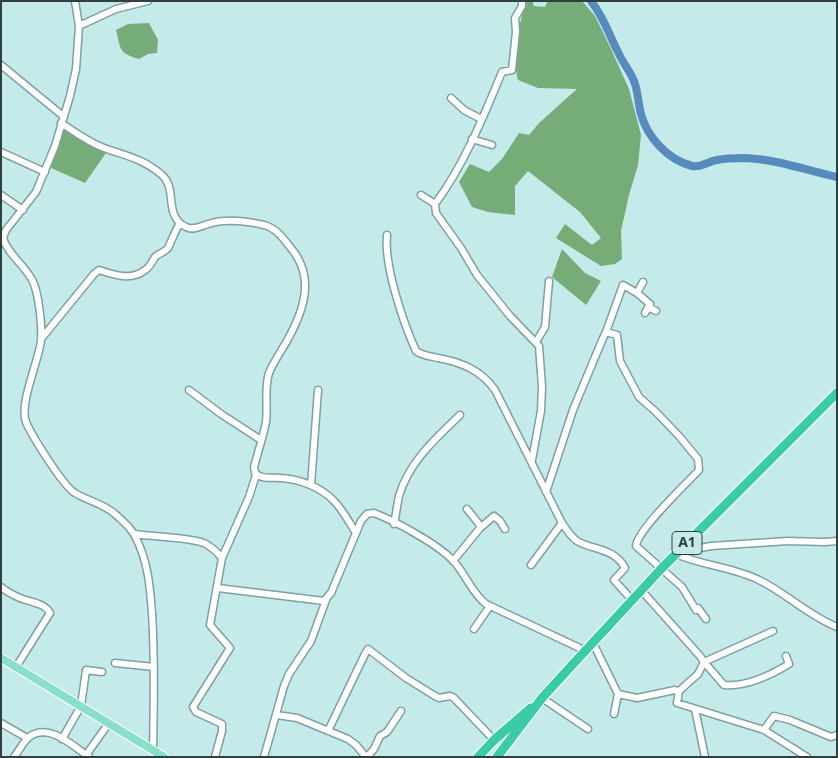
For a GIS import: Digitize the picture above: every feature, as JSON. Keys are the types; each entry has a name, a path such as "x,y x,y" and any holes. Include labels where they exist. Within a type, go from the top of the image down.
{"highway":[{"name":"A1","path":"483,756 494,740 542,698 662,568 679,555 837,392"},
{"name":"A1","path":"500,756 542,698"}],"main road":[{"path":"1,658 164,757"}],"street":[{"path":"76,1 79,26 76,69 55,146 36,192 6,230 2,238 32,279 36,289 41,339 25,401 24,409 27,424 64,483 78,495 114,512 135,534 148,569 154,667 153,750"},
{"path":"79,26 116,9 148,1"},
{"path":"522,1 522,6 515,18 516,32 512,70 502,72 452,181 435,204 436,213 478,275 510,316 539,346 542,387 538,434 532,460"},
{"path":"1,65 63,116"},
{"path":"451,98 464,110 481,119"},
{"path":"61,123 103,147 142,161 162,175 168,181 170,203 180,223 189,228 198,228 217,222 234,221 253,222 269,226 290,246 304,270 306,284 301,310 288,339 269,372 265,424 254,467 256,475 249,497 222,558 210,626 230,648 193,707 196,712 222,724 215,757"},
{"path":"472,140 492,146"},
{"path":"1,152 45,172"},
{"path":"1,195 23,210"},
{"path":"421,195 435,204"},
{"path":"41,339 94,274 100,270 114,275 129,276 145,271 156,257 168,247 180,223"},
{"path":"387,235 386,248 393,283 416,351 424,356 464,364 489,382 532,460 562,522 577,541 600,548 622,563 625,568 614,580 632,600"},
{"path":"536,342 545,327 549,281"},
{"path":"637,292 644,282"},
{"path":"546,492 573,410 606,332 623,285 637,292 650,304 646,310 656,312"},
{"path":"606,332 616,335 620,362 639,397 656,412 698,460 699,470 652,520 638,540 637,548 682,587 696,610 698,608 706,619"},
{"path":"189,390 261,440"},
{"path":"311,486 318,390"},
{"path":"394,524 399,496 405,480 430,444 460,415"},
{"path":"256,475 262,478 287,478 325,493 335,502 356,533"},
{"path":"467,509 480,528"},
{"path":"264,757 289,674 312,641 326,600 331,593 356,533 364,517 371,513 382,517 438,548 453,561 480,598 490,606 586,651"},
{"path":"453,561 480,528 494,516 505,529"},
{"path":"531,565 562,522"},
{"path":"135,534 186,539 203,543 216,551 222,558"},
{"path":"679,555 711,546 837,541"},
{"path":"679,555 744,573 761,581 817,618 837,627"},
{"path":"1,588 40,605 50,613 16,667"},
{"path":"218,588 270,593 322,602 326,600"},
{"path":"641,590 724,685 746,684 789,664 786,656"},
{"path":"474,629 490,606"},
{"path":"772,630 704,662 698,674 679,692 677,703 764,730 807,757"},
{"path":"593,643 618,694 614,714"},
{"path":"328,731 368,649 406,678 435,696 454,698 494,740"},
{"path":"115,663 154,667"},
{"path":"62,738 81,706 86,670 102,672"},
{"path":"618,694 638,698 675,690 679,692"},
{"path":"542,698 588,729"},
{"path":"695,709 705,757"},
{"path":"276,714 297,718 352,742 366,757 374,749 380,736 387,732 401,711"},
{"path":"764,730 774,716 790,720 831,737 837,735"},
{"path":"1,722 27,738"},
{"path":"17,756 27,738 36,733 44,732 62,738 88,756 109,724"}],"green space":[{"path":"526,1 532,1 534,6 545,7 548,1 582,1 595,16 629,89 641,135 638,165 621,231 622,259 615,264 601,266 556,238 565,224 592,245 601,238 580,212 528,171 515,186 515,215 488,212 472,207 459,182 470,164 489,172 502,159 519,133 529,135 539,123 577,89 538,88 518,80 515,60 516,50"},
{"path":"149,23 158,40 157,53 148,54 139,59 127,55 121,49 116,30 128,24"},
{"path":"63,127 106,153 85,183 51,168"},
{"path":"562,249 585,273 601,281 586,305 552,277"}],"waterway":[{"path":"591,1 631,74 640,110 648,131 653,139 675,159 692,166 724,159 756,159 837,177"}]}
